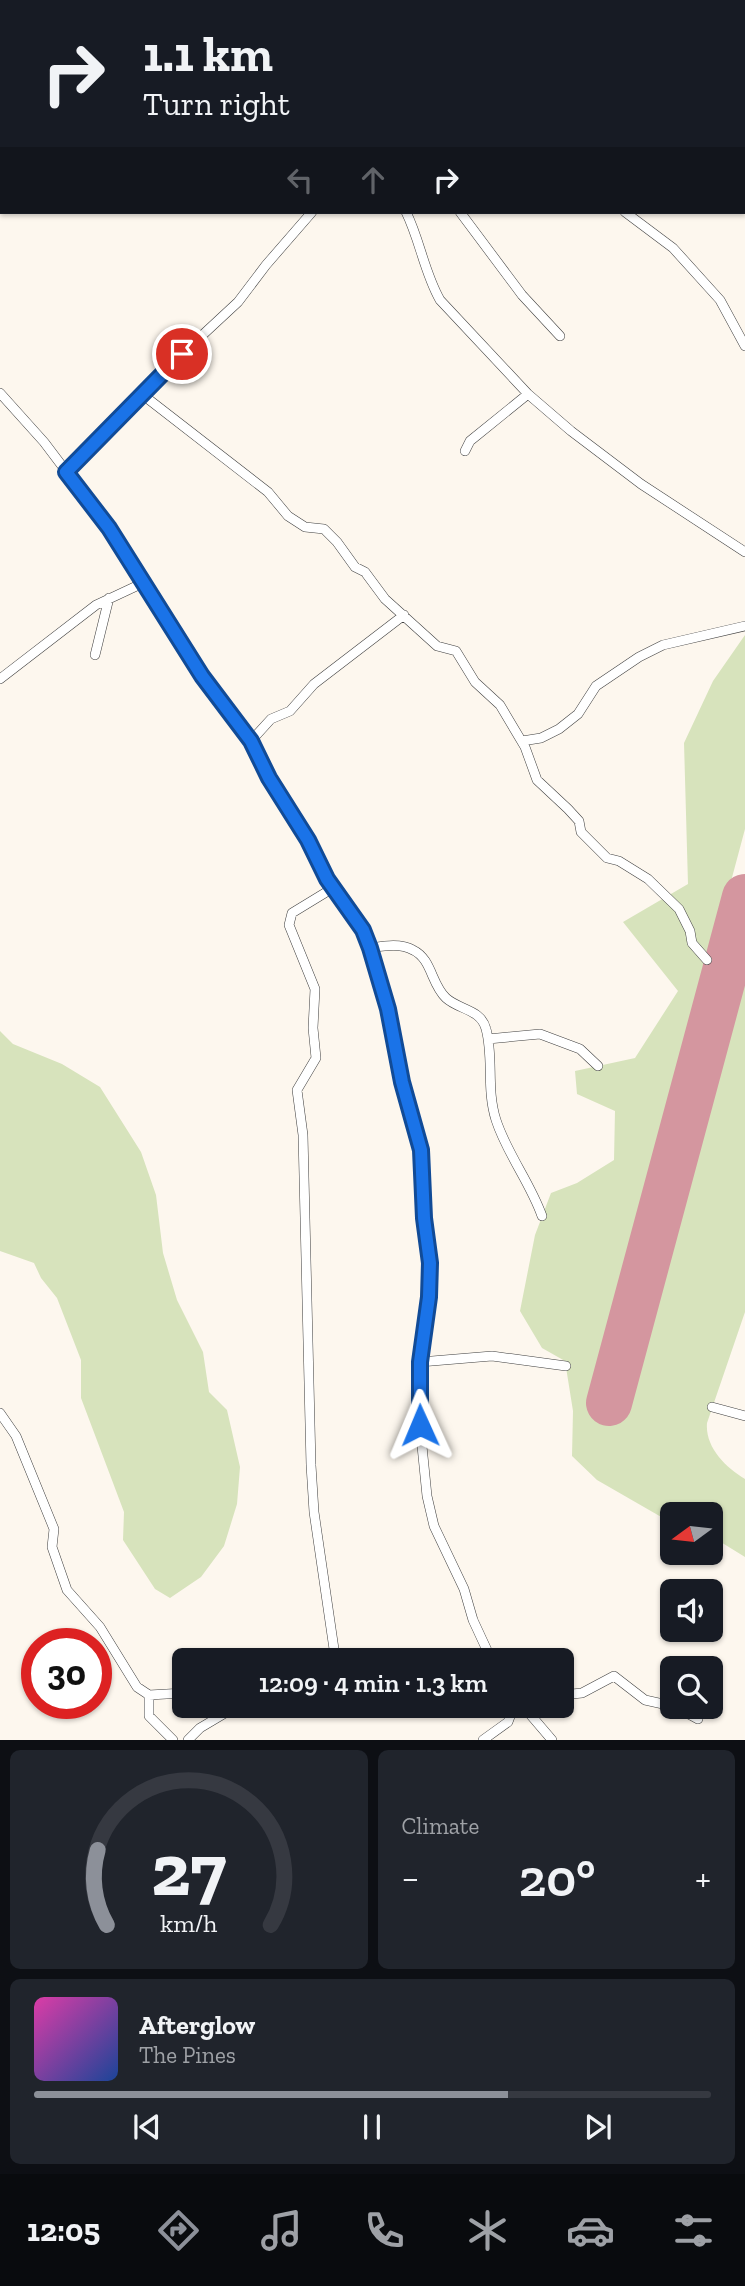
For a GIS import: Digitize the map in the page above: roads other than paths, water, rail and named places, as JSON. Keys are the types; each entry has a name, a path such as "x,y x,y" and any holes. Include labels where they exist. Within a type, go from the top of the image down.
{"street":[{"path":"66,472 182,354 239,302 266,265 310,214"},
{"path":"407,214 417,235 431,284 440,300 528,394 641,484 745,552"},
{"path":"461,214 522,295 560,336"},
{"path":"628,214 673,248 720,300 745,346"},
{"path":"0,393 109,528 202,676 251,741 259,760 308,840 333,888 363,930 370,948 388,1009 402,1082 421,1150 424,1218 430,1263 418,1406 430,1506 434,1526 464,1589 484,1648"},
{"path":"465,451 470,441 528,394"},
{"path":"143,395 268,492 288,516 305,527 324,529 338,542 355,567 365,572 384,599 437,646 456,651 475,682 500,705 522,741 537,780 579,821 581,832 607,858 619,861 648,879 679,909 690,931 692,943 707,960"},
{"path":"0,680 69,624 109,598 143,583"},
{"path":"95,654 109,598"},
{"path":"251,741 274,716 290,711 314,684 348,661 359,647 404,615"},
{"path":"522,741 541,738 559,729 578,714 596,687 639,657 663,645 745,626"},
{"path":"333,888 292,913 289,925 315,989 313,1028 316,1058 297,1090 303,1135 313,1500 334,1648"},
{"path":"370,948 398,946 412,949 423,958 444,997 456,1006 478,1014 486,1027 488,1039 489,1092 495,1119 505,1145 533,1191 542,1216"},
{"path":"488,1039 540,1034 580,1049 598,1066"},
{"path":"420,1362 492,1356 566,1366"},
{"path":"712,1407 745,1416"},
{"path":"0,1413 16,1436 54,1529 52,1546 67,1590 100,1627 137,1687 149,1695 172,1694"},
{"path":"574,1694 582,1693 614,1676 645,1700 660,1703"},
{"path":"149,1695 149,1716 173,1740"},
{"path":"188,1740 200,1728 216,1718"},
{"path":"484,1740 510,1718"},
{"path":"533,1718 552,1740"}]}
